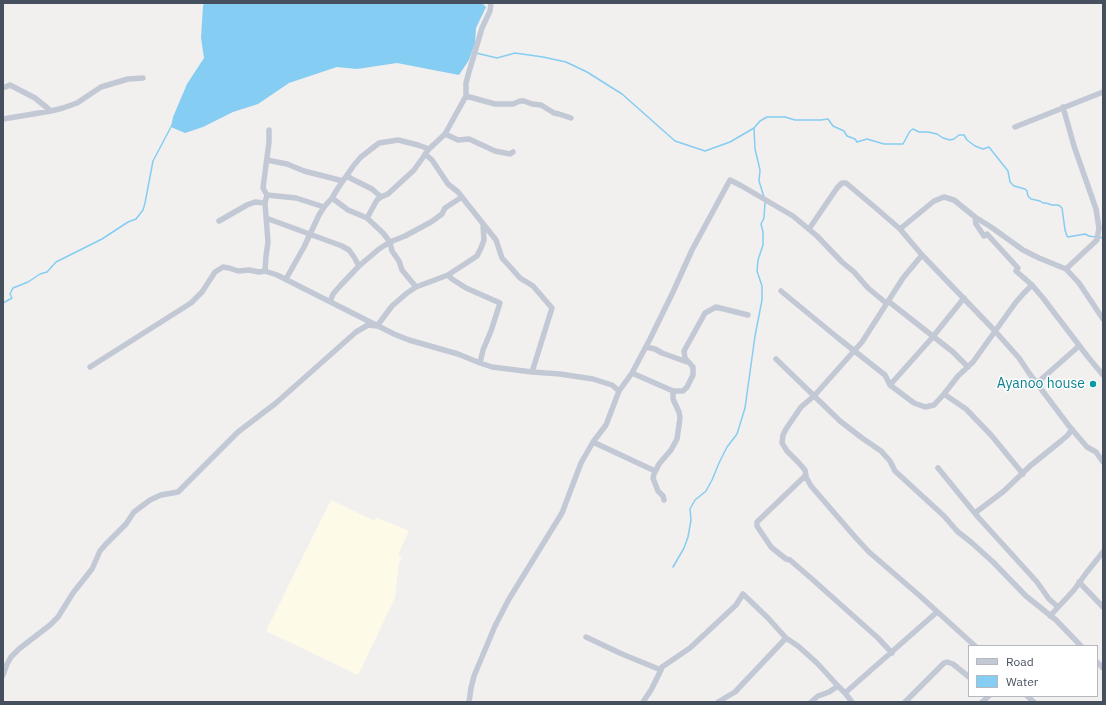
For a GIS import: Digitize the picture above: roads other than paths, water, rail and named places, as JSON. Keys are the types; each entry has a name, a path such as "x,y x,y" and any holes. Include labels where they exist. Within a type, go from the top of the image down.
{"street":[{"path":"367,218 377,200 388,194 414,170 427,151 445,134 466,96 466,83 482,28 490,11 491,3"},
{"path":"3,119 63,108 77,103 101,87 128,79 143,78"},
{"path":"3,83 35,98 51,111"},
{"path":"3,88 10,85"},
{"path":"1015,127 1103,92"},
{"path":"466,96 500,105 524,101 541,105 554,113 571,118"},
{"path":"1063,107 1074,146 1096,208 1099,223 1099,234 1097,240 1066,269"},
{"path":"266,272 268,242 265,203 267,195 264,188 269,130"},
{"path":"445,134 458,140 469,139 495,152 510,154 513,152"},
{"path":"286,279 324,207 361,157 379,143 398,140 418,144 427,151 448,184 462,197 496,240 502,258 520,278 533,286 552,308 532,372"},
{"path":"267,160 287,164 304,171 343,181"},
{"path":"347,175 381,197"},
{"path":"469,702 474,676 495,626 512,593 562,513 581,463 593,442 606,425 619,391 632,373 673,292 692,250 730,180 793,216 817,236 842,262 854,272 868,288 954,352 968,367"},
{"path":"809,229 837,188 842,183 846,183 900,229 922,255 995,331 1019,358 1048,399 1072,429 1087,446 1096,452 1103,462"},
{"path":"267,195 296,198 324,207"},
{"path":"330,302 333,294 359,266 379,249 431,222 442,214 445,208 462,197"},
{"path":"900,229 934,201 944,197 954,200 975,217 1023,250 1066,269 1079,283 1103,319"},
{"path":"332,198 348,210 367,218 383,233 390,242 392,251 399,261 402,270 416,288"},
{"path":"219,221 247,205 255,202 265,203"},
{"path":"975,217 976,224 984,236 986,234 1018,268 1016,271 1043,298 1103,375"},
{"path":"266,218 342,246 349,250 359,266"},
{"path":"377,326 392,306 407,293 448,275 477,256 484,240 483,224"},
{"path":"922,255 903,278 866,337 814,396 801,407 786,429 782,438 784,446 805,470 811,486 860,543 974,645"},
{"path":"90,367 191,304 202,292 215,272 223,267 238,271 250,270 266,272 286,279 394,334 409,340 458,354 492,367 593,379 612,385 619,391"},
{"path":"448,275 466,288 500,303 480,363"},
{"path":"781,291 885,375 890,385 914,403 924,407 934,405 958,376 973,362 1024,293 1032,286"},
{"path":"890,385 964,298"},
{"path":"687,362 684,351 705,313 716,307 748,315"},
{"path":"3,675 11,657 58,617 72,593 92,570 100,551 126,524 134,512 150,500 161,495 178,492 181,490 238,432 276,403 356,332 368,325 377,326"},
{"path":"632,373 673,391 683,390 687,387 691,380 693,375 693,367 687,362 646,346"},
{"path":"1037,383 1080,346"},
{"path":"776,359 847,426 882,451 890,461 895,471 944,516 956,531 993,562 1026,596 1056,620 1080,645"},
{"path":"664,500 653,478 659,464 671,450 677,439 680,418 673,399 673,391"},
{"path":"944,394 966,409 991,435 1023,474"},
{"path":"975,513 1004,491 1061,442 1072,429"},
{"path":"593,442 655,471"},
{"path":"938,468 975,513 1058,607"},
{"path":"806,475 757,522 757,526 771,546 786,559 790,560 892,652"},
{"path":"1050,616 1074,590 1103,552"},
{"path":"1079,582 1103,607"},
{"path":"643,702 651,690 662,667 686,651 736,606 743,594 786,638 798,646 816,663 852,702"},
{"path":"845,693 937,612"},
{"path":"586,637 661,670"},
{"path":"718,702 735,692 786,638"},
{"path":"904,702 944,663 947,662 953,664 968,676"},
{"path":"810,702 818,696 829,692 838,686"}],"water":[{"path":"204,3 482,3 486,7 476,28 475,43 469,60 459,75 397,63 357,69 337,67 289,83 258,104 233,112 203,127 185,133 171,127 173,117 187,84 204,58 201,38"}],"waterway":[{"path":"476,53 497,58 515,53 566,62 587,72 622,94 675,141 705,151 730,142 754,128 760,121 767,117 785,117 795,120 828,119 833,126 844,131 847,136 855,139 857,142 867,139 884,144 903,144 910,131 913,129 919,132 937,134 950,140 959,135 964,135 967,140 975,146 983,149 989,147 1008,171 1010,182 1014,186 1025,189 1031,199 1060,206 1062,208 1065,230 1068,237 1085,234 1095,237"},
{"path":"3,303 12,298 10,294 13,288 47,272 56,262 102,239 128,222 136,219 143,210 153,161 172,125"},
{"path":"754,128 755,149 760,170 759,181 764,197"},
{"path":"673,567 684,548 688,537 691,520 690,509 695,500 706,491 712,480 727,447 737,434 745,408 755,336 762,300 762,286 757,271 758,260 763,245 763,232 761,224 764,218 765,202"},
{"path":"1099,237 1103,238"}],"place":[{"name":"Ayanoo house","path":"1093,384"}]}
